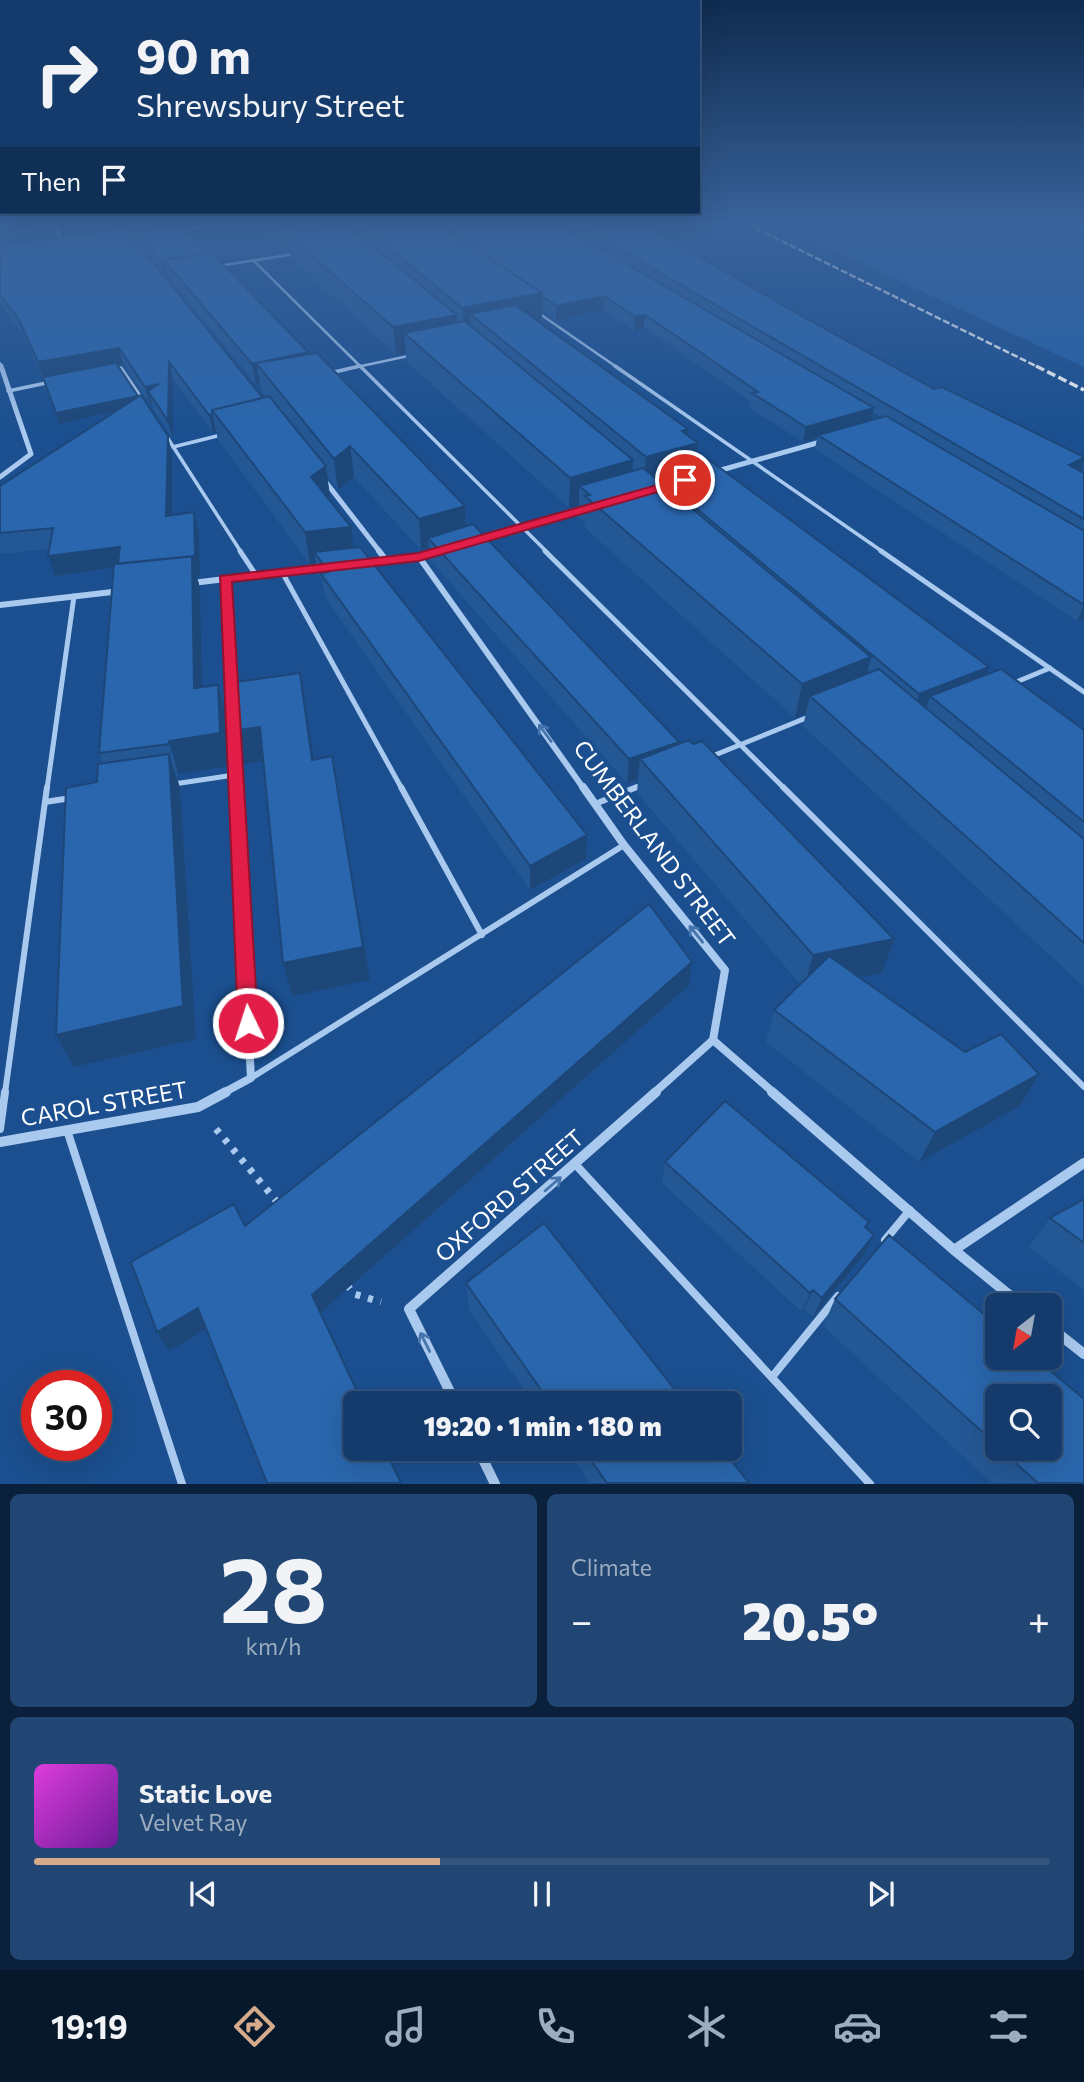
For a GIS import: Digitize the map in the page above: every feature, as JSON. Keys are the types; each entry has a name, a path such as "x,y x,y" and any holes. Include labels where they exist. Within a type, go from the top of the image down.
{"street":[{"path":"0,364 31,454 0,477"},
{"path":"703,476 832,439"},
{"path":"320,474 386,561"},
{"path":"470,542 588,508"},
{"path":"360,564 419,557 444,549"},
{"name":"CUMBERLAND STREET","path":"419,557 624,845 725,970 713,1040"},
{"path":"184,584 334,566"},
{"path":"225,579 251,1078"},
{"path":"0,605 129,590"},
{"path":"713,1040 1007,1293"},
{"name":"OXFORD STREET","path":"409,1309 576,1165 713,1040"},
{"name":"CAROL STREET","path":"0,1142 198,1107 251,1078"},
{"path":"954,1250 1084,1163"},
{"path":"409,1309 450,1391"},
{"path":"1062,1337 1084,1354"},
{"path":"484,1461 495,1483"}],"lane":[{"path":"287,293 1084,1087"},
{"path":"528,305 1084,692"},
{"path":"538,324 551,321"},
{"path":"320,375 414,355"},
{"path":"108,371 121,368 143,402"},
{"path":"8,391 58,381"},
{"path":"158,424 256,575"},
{"path":"173,447 226,433"},
{"path":"282,572 482,935"},
{"path":"0,1129 74,596"},
{"path":"1012,683 1050,668"},
{"path":"705,759 813,716"},
{"path":"166,785 234,775"},
{"path":"596,804 656,779"},
{"path":"45,802 86,796"},
{"path":"251,1078 624,845"},
{"path":"67,1129 182,1483"},
{"path":"576,1165 870,1483"},
{"path":"875,1252 910,1210"},
{"path":"772,1377 841,1293"}],"path":[{"path":"198,1107 285,1211"},
{"path":"337,1273 354,1294 409,1309"}],"shaded area":[{"path":"926,293 1083,293 1084,367"}],"building":[{"path":"178,293 263,398 212,410 209,415 169,362 168,421 148,391 159,384 145,387 119,348 38,362 18,318 0,295"},
{"path":"192,293 251,293 308,352 252,364"},
{"path":"355,293 430,293 457,315 393,327"},
{"path":"444,293 541,293 462,308"},
{"path":"542,293 677,293 874,408 806,427 752,393 758,392 645,315 635,317 605,296 556,306"},
{"path":"695,293 762,293 934,389 942,387 1084,457 1069,465 1084,473 1084,519"},
{"path":"515,305 688,429 682,431 698,443 646,457 470,314"},
{"path":"465,321 633,460 570,478 404,333"},
{"path":"317,353 465,506 419,519 350,446 334,459 256,363"},
{"path":"116,363 138,396 56,413 43,377"},
{"path":"141,395 168,436 166,516 194,512 195,556 118,564 120,547 48,556 53,528 0,533 0,486"},
{"path":"269,396 326,466 311,477 351,527 305,532 212,410"},
{"path":"886,416 1084,531 1084,605 818,435"},
{"path":"708,459 989,667 919,694 655,474"},
{"path":"643,468 871,657 802,684 585,496 590,495 579,486"},
{"path":"473,524 679,742 629,759 428,538"},
{"path":"360,547 587,835 530,866 321,574 329,572 314,552"},
{"path":"192,556 194,688 218,685 220,733 169,741 169,744 99,753 114,564"},
{"path":"879,669 1084,839 1084,943 810,696"},
{"path":"1001,669 1084,730 1084,822 930,696"},
{"path":"300,673 312,760 332,756 363,947 283,963 260,727 232,731 229,683"},
{"path":"689,740 693,744 702,741 894,939 813,955 640,759"},
{"path":"169,754 183,1006 56,1035 66,788 97,782 98,764"},
{"path":"649,904 692,962 312,1295 357,1391 343,1391 343,1461 391,1461 401,1483 267,1483 198,1308 157,1332 131,1262 234,1204 245,1226"},
{"path":"829,956 965,1052 1001,1034 1039,1074 935,1132 774,1010"},
{"path":"725,1101 869,1222 865,1227 874,1235 822,1298 813,1290 810,1293 665,1162"},
{"path":"1084,1199 1084,1243 1050,1218"},
{"path":"544,1223 676,1391 542,1391 466,1283"},
{"path":"889,1235 985,1315 985,1370 1049,1370 1084,1399 1084,1483 1038,1483 1013,1461 1062,1461 1062,1384 985,1384 985,1434 835,1299"},
{"path":"591,1461 732,1461 749,1483 607,1483"}],"railway":[{"path":"888,293 1040,368"},
{"path":"1036,366 1040,368"},
{"path":"1040,368 1084,390"}],"route":[{"path":"248,1023 225,579 419,557 685,480"}]}
